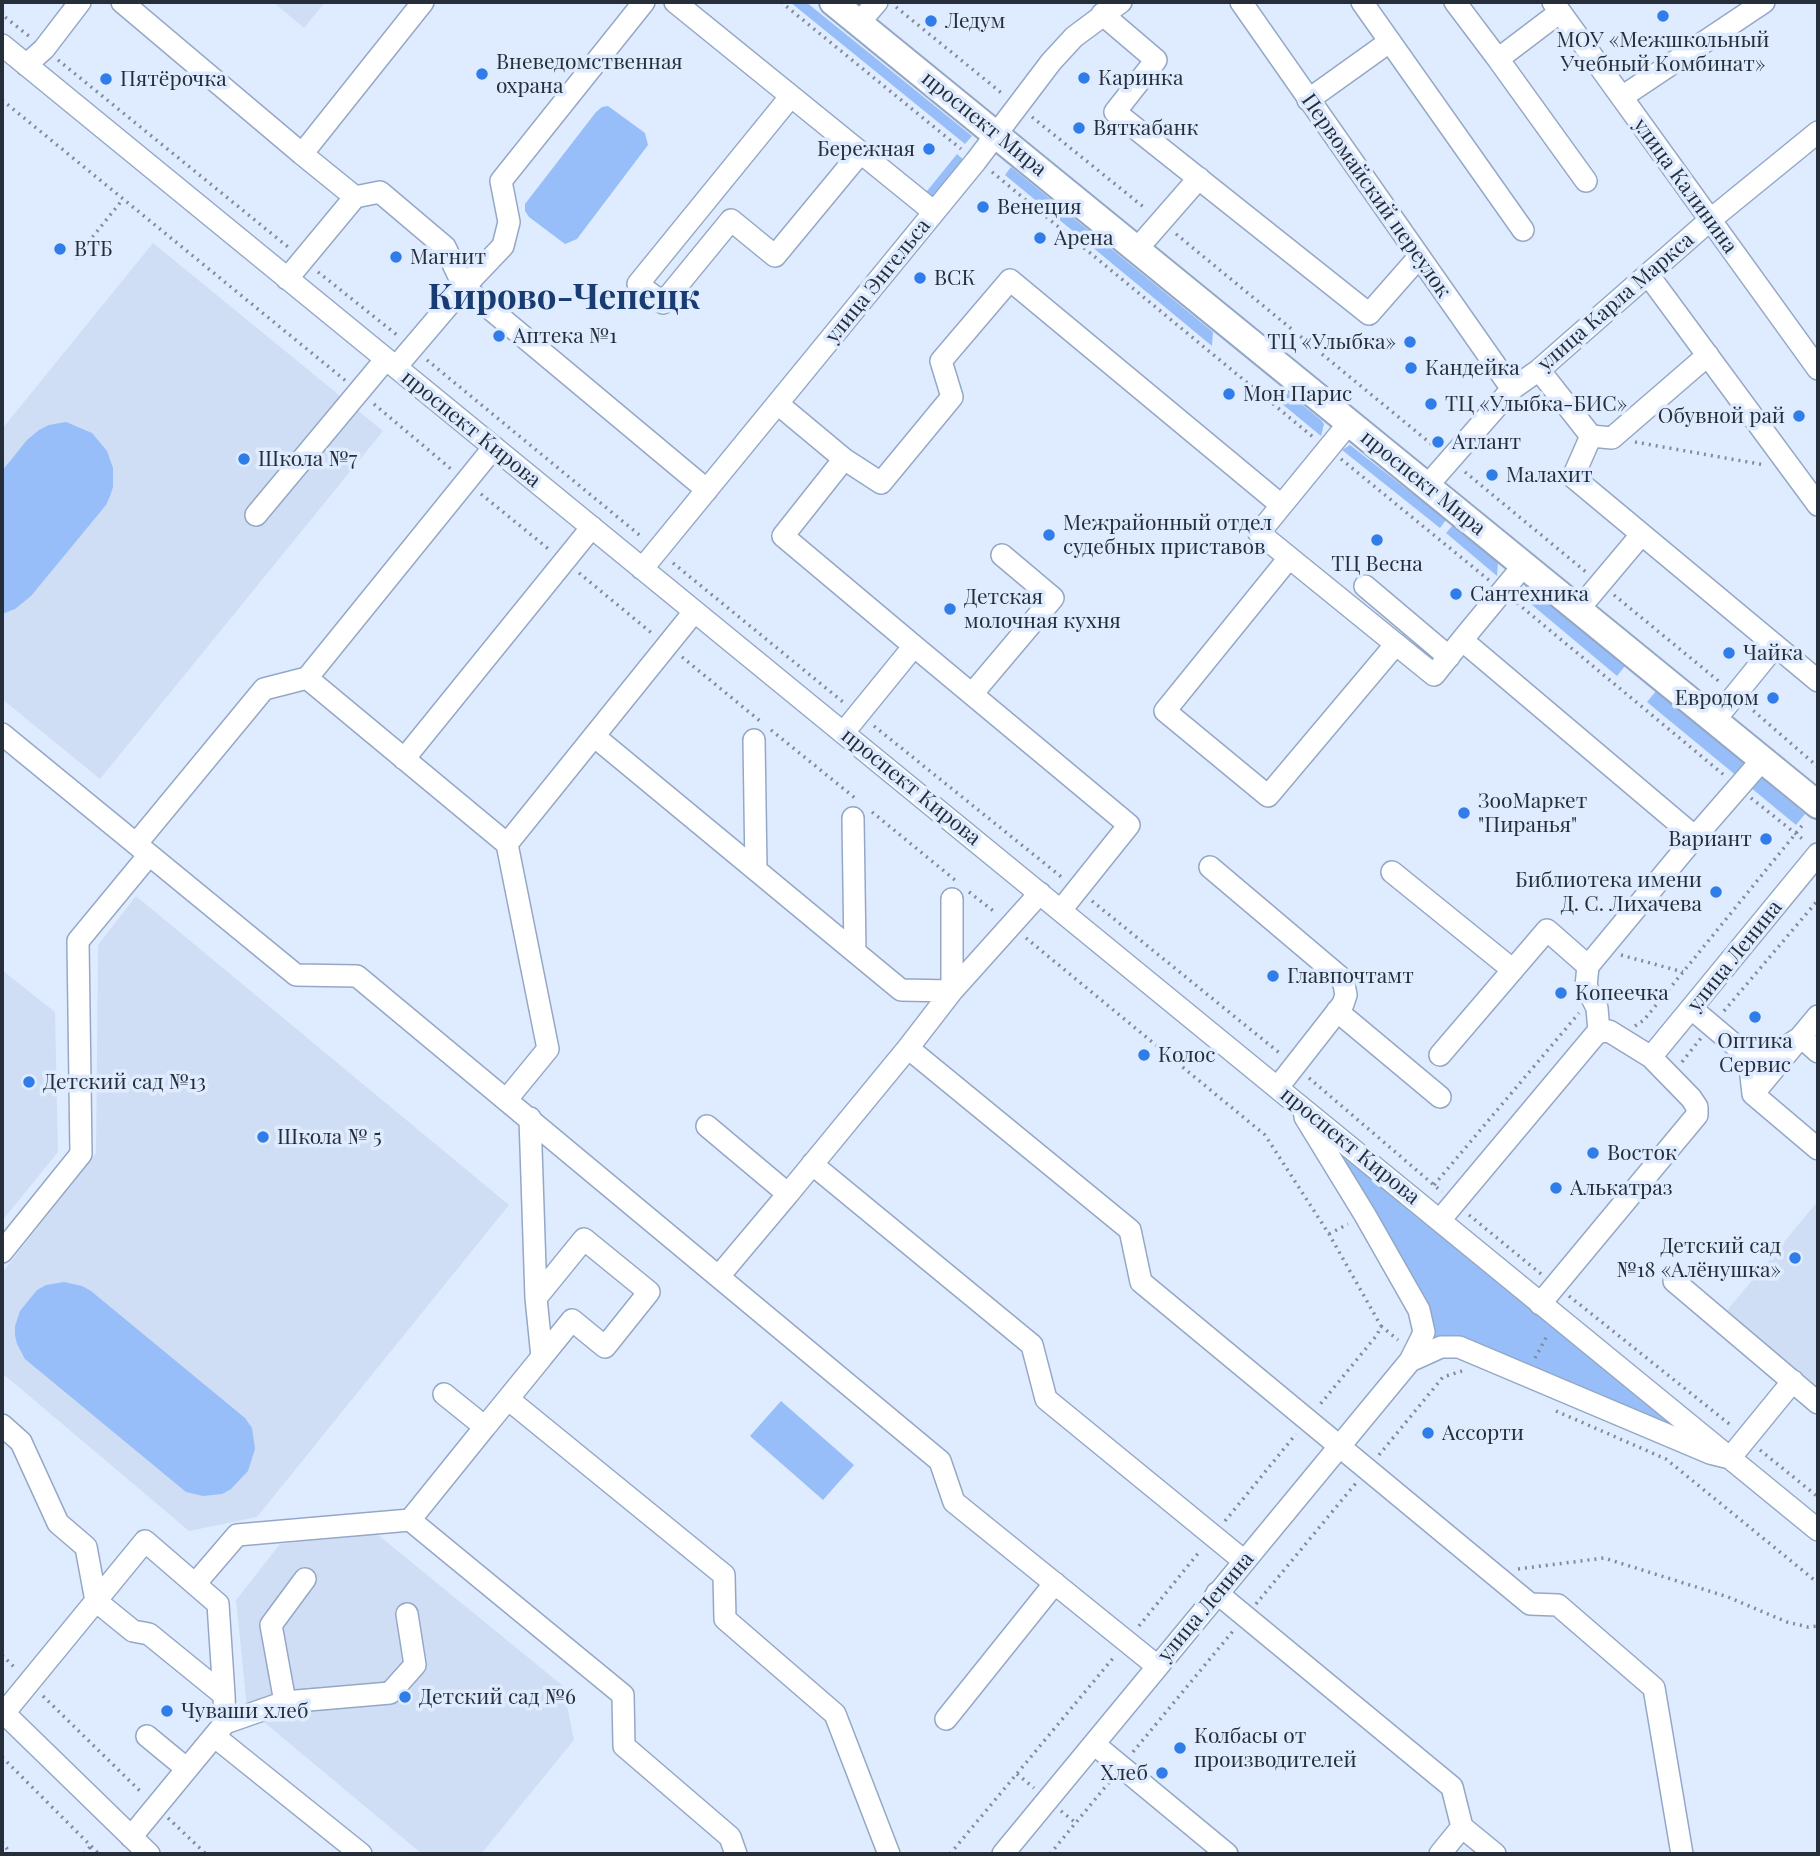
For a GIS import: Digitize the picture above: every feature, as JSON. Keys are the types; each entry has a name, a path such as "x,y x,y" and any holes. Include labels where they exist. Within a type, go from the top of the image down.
{"main road":[{"name":"проспект Мира","path":"833,2 1762,760 1814,810"}],"street":[{"path":"26,65 44,49 80,2"},
{"path":"122,2 355,197"},
{"path":"302,153 423,2"},
{"path":"256,515 391,363 411,347 503,246 509,222 501,181 644,2"},
{"path":"675,2 934,212"},
{"path":"859,23 877,2"},
{"name":"улица Энгельса","path":"642,569 1074,37 1121,2"},
{"name":"Первомайский переулок","path":"1241,2 1512,389"},
{"path":"1362,2 1523,230"},
{"path":"1455,2 1586,181"},
{"path":"1622,97 1764,2"},
{"path":"1497,59 1557,7"},
{"name":"улица Калинина","path":"1557,7 1818,369"},
{"path":"1102,14 1156,60 1115,112 1369,314 1419,257"},
{"path":"1308,100 1389,42"},
{"name":"проспект Кирова","path":"2,46 1818,1530"},
{"path":"791,96 638,284 663,303 731,220 775,256 860,152"},
{"name":"улица Карла Маркса","path":"1427,486 1512,389 1539,370 1710,220 1818,132"},
{"path":"1137,249 1199,178"},
{"path":"286,279 355,197 380,192 446,247 464,287 707,490"},
{"path":"1649,276 1805,476 1818,505"},
{"path":"778,404 844,458 880,483 952,397 941,361 1010,280 1281,505"},
{"path":"1708,355 1602,437 1573,477 1818,681"},
{"path":"1539,370 1602,437"},
{"path":"1349,422 1259,533 1289,558 1434,675 1524,565"},
{"path":"2,1252 81,1154 78,941 142,850 264,689 307,678 494,447"},
{"path":"844,458 783,536 1129,825 1061,910"},
{"path":"404,759 592,527"},
{"path":"1578,610 1641,535"},
{"path":"972,694 1053,598 1002,555"},
{"path":"1289,558 1166,711 1268,796 1396,644"},
{"path":"1365,586 1449,657"},
{"path":"507,844 694,612"},
{"path":"1462,640 1695,837"},
{"path":"844,732 914,646"},
{"path":"1714,721 1775,646"},
{"path":"307,678 507,844 548,1049 507,1099"},
{"path":"594,736 901,990 952,991"},
{"path":"754,740 756,870"},
{"path":"5,744 142,850 296,975 357,976 940,1461 954,1502 1157,1666"},
{"path":"1599,1032 1597,1008 1586,986 1594,958 1762,760"},
{"path":"853,818 855,952"},
{"name":"улица Ленина","path":"1651,1057 1692,1009 1813,848"},
{"path":"1210,867 1340,976 1344,984 1346,995 1343,1004 1278,1087"},
{"path":"1392,872 1513,970"},
{"path":"719,1276 952,991 1040,892"},
{"path":"952,900 952,991"},
{"path":"1440,1055 1547,930 1594,958"},
{"path":"1692,1009 1749,1057 1768,1059 1801,1037"},
{"path":"1337,1011 1440,1097"},
{"path":"1753,1094 1818,1016"},
{"path":"1440,1220 1599,1032 1609,1031 1616,1034 1651,1057 1691,1098 1697,1107 1696,1115 1540,1304"},
{"path":"1801,1037 1818,1052"},
{"path":"908,1048 1130,1230 1142,1282 1530,1604 1558,1605 1654,1688 1682,1854"},
{"path":"1749,1057 1753,1094 1818,1149"},
{"path":"1296,1102 1419,1310 1424,1332 1410,1361"},
{"path":"530,1118 536,1298 542,1357"},
{"path":"707,1126 788,1194"},
{"path":"812,1164 1032,1345 1046,1399 1244,1561"},
{"path":"410,1520 572,1320 605,1347 649,1292 584,1239 536,1298"},
{"path":"1674,1282 1818,1403"},
{"path":"1410,1361 1448,1345 1474,1352 1710,1453 1730,1458 1793,1381"},
{"name":"улица Ленина","path":"1003,1854 1410,1361"},
{"path":"444,1394 485,1427"},
{"path":"508,1399 723,1576 724,1619 835,1713 889,1854"},
{"path":"2,1425 21,1442 58,1523 86,1547 96,1601 133,1631 149,1634 224,1695"},
{"path":"195,1584 237,1535 410,1520 623,1695 624,1746 730,1837 736,1854"},
{"path":"149,1854 3,1712 145,1541 218,1604 224,1695 220,1729"},
{"path":"285,1702 271,1625 305,1578"},
{"path":"946,1719 1055,1583"},
{"path":"1217,1593 1452,1787 1462,1827 1495,1854"},
{"path":"131,1837 220,1729 285,1702 390,1693 415,1665 407,1614"},
{"path":"220,1729 361,1854"},
{"path":"147,1736 187,1769"},
{"path":"1094,1744 1227,1854"},
{"path":"1440,1854 1462,1827"}],"path":[{"path":"781,2 1503,591 1813,848"},
{"path":"889,2 1162,222 1735,695 1818,767"},
{"path":"2,11 4,19 1078,889 1294,1065 1554,1285 1818,1497"},
{"path":"75,259 123,199"},
{"path":"1602,437 1805,476"},
{"path":"1632,1026 1644,1020 1814,810"},
{"path":"1594,958 1683,972"},
{"path":"1434,1185 1581,1011 1587,1005 1595,1003"},
{"path":"1329,1234 1353,1221"},
{"path":"1525,1375 1557,1317"},
{"path":"1050,1854 1443,1377 1456,1371 1464,1371"},
{"path":"1555,1411 1666,1459 1818,1583"},
{"path":"1492,1572 1557,1566 1604,1558 1728,1597 1787,1622 1808,1627 1818,1626"},
{"path":"2,1655 206,1854"},
{"path":"2,1757 99,1854"},
{"path":"1017,1774 1036,1790"},
{"path":"2,1842 11,1854"},
{"path":"84,1854 91,1846"}],"shaded area":[{"path":"273,2 325,2 304,28"},
{"path":"790,2 806,2 972,136 965,144"},
{"path":"608,106 645,133 648,145 577,239 565,244 529,217 525,204 596,112"},
{"path":"957,154 965,161 935,197 931,199 923,196"},
{"path":"1011,167 1213,332 1212,346 1005,175"},
{"path":"153,243 383,431 100,779 2,699 2,429"},
{"path":"1288,393 1321,420 1324,424 1321,436 1281,403"},
{"path":"66,422 92,433 107,451 113,468 110,496 106,505 31,596 15,609 2,614 2,471 27,440 39,430"},
{"path":"1350,445 1446,520 1440,528 1342,450"},
{"path":"1453,525 1498,562 1497,576 1446,533"},
{"path":"1526,585 1625,666 1617,676 1519,594"},
{"path":"1656,691 1747,766 1738,777 1647,702"},
{"path":"1759,776 1805,814 1796,825 1750,787"},
{"path":"136,896 509,1205 257,1517 189,1531 2,1373 2,1273 96,1153 98,945"},
{"name":"Детский сад №13","path":"2,970 55,1012 58,1152 2,1221"},
{"path":"1296,1102 1730,1458 1441,1347 1424,1332"},
{"name":"Детский сад №18 «Алёнушка»","path":"1818,1201 1818,1391 1724,1314"},
{"path":"64,1282 91,1291 245,1418 252,1428 255,1449 248,1471 231,1489 222,1494 203,1496 186,1492 25,1359 15,1335 20,1311 37,1290 46,1285"},
{"path":"781,1401 854,1465 823,1500 750,1436"},
{"name":"Детский сад №6","path":"377,1534 563,1686 574,1740 481,1854 422,1854 247,1708 236,1600 280,1544"}],"place":[{"name":"МОУ «Межшкольный Учебный Комбинат»","path":"1663,16"},
{"name":"Ледум","path":"931,21"},
{"name":"Вневедомственная охрана","path":"482,74"},
{"name":"Каринка","path":"1084,78"},
{"name":"Пятёрочка","path":"106,79"},
{"name":"Вяткабанк","path":"1079,128"},
{"name":"Бережная","path":"929,149"},
{"name":"Венеция","path":"983,207"},
{"name":"Арена","path":"1040,238"},
{"name":"ВТБ","path":"60,249"},
{"name":"Магнит","path":"396,257"},
{"name":"ВСК","path":"920,278"},
{"name":"Аптека №1","path":"499,336"},
{"name":"ТЦ «Улыбка»","path":"1410,342"},
{"name":"Кандейка","path":"1411,368"},
{"name":"Мон Парис","path":"1229,394"},
{"name":"ТЦ «Улыбка-БИС»","path":"1431,404"},
{"name":"Обувной рай","path":"1799,416"},
{"name":"Атлант","path":"1438,442"},
{"name":"Школа №7","path":"244,459"},
{"name":"Малахит","path":"1492,475"},
{"name":"Межрайонный отдел судебных приставов","path":"1049,535"},
{"name":"ТЦ Весна","path":"1377,540"},
{"name":"Сантехника","path":"1456,594"},
{"name":"Детская молочная кухня","path":"950,609"},
{"name":"Чайка","path":"1729,653"},
{"name":"Евродом","path":"1773,698"},
{"name":"ЗооМаркет \"Пиранья\"","path":"1464,813"},
{"name":"Вариант","path":"1766,839"},
{"name":"Библиотека имени Д. С. Лихачева","path":"1716,892"},
{"name":"Главпочтамт","path":"1273,976"},
{"name":"Копеечка","path":"1561,993"},
{"name":"Оптика Сервис","path":"1755,1017"},
{"name":"Колос","path":"1144,1055"},
{"name":"Детский сад №13","path":"29,1082"},
{"name":"Школа № 5","path":"263,1137"},
{"name":"Восток","path":"1593,1153"},
{"name":"Алькатраз","path":"1556,1188"},
{"name":"Детский сад №18 «Алёнушка»","path":"1795,1258"},
{"name":"Ассорти","path":"1428,1433"},
{"name":"Детский сад №6","path":"405,1697"},
{"name":"Чуваши хлеб","path":"167,1711"},
{"name":"Колбасы от производителей","path":"1180,1748"},
{"name":"Хлеб","path":"1162,1773"}],"district":[{"name":"Кирово-Чепецк","path":"564,298"}]}
